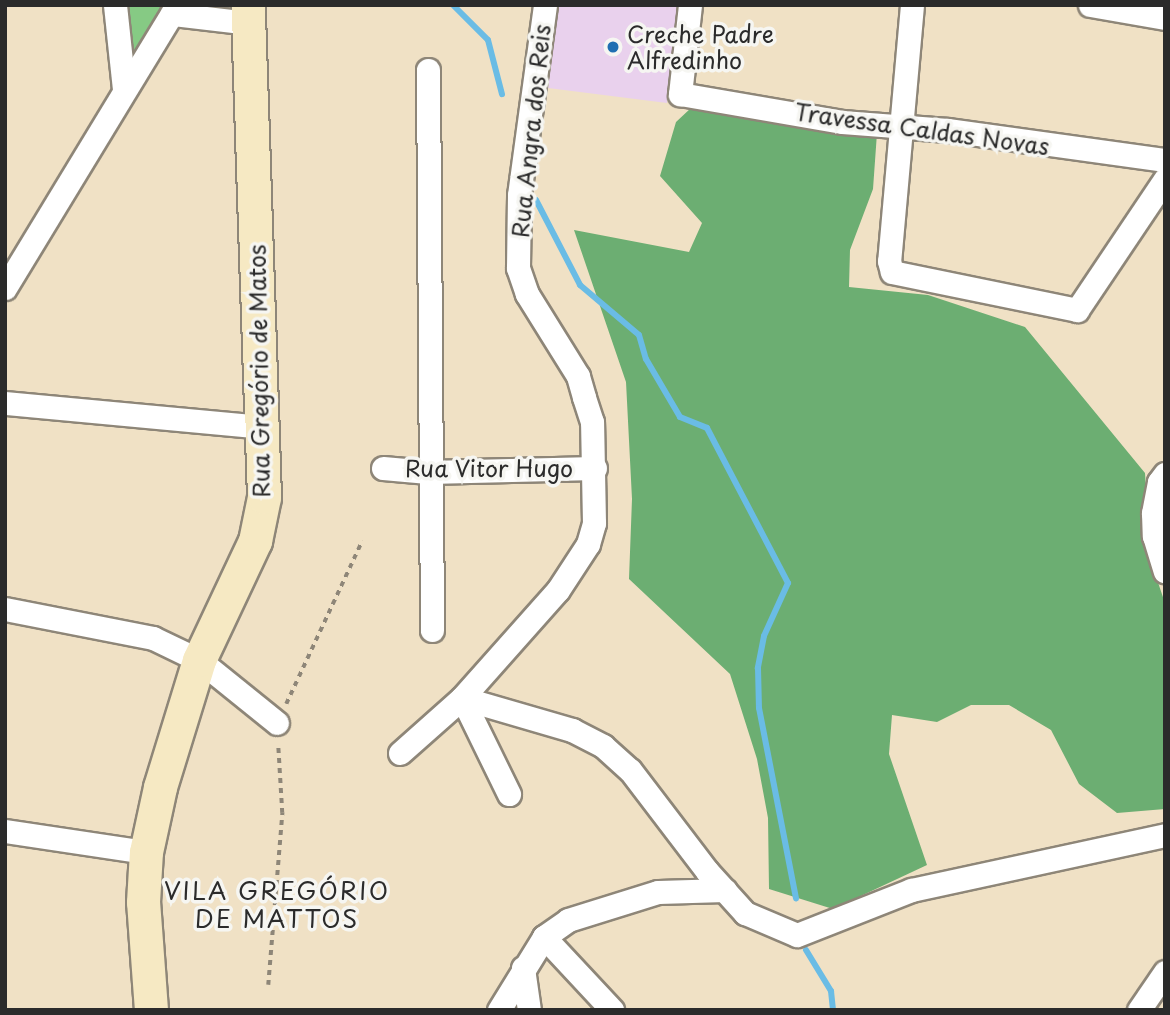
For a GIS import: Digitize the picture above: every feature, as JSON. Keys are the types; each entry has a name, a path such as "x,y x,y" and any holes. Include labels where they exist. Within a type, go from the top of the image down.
{"street":[{"path":"115,5 124,89"},
{"name":"Rua Angra dos Reis","path":"400,753 462,698 575,567 594,523 592,422 578,376 543,324 518,268 519,195 545,5"},
{"name":"Travessa Caldas Novas","path":"690,5 680,94 904,129 948,130 1165,160"},
{"path":"912,5 904,129 889,261 892,272 1077,310 1165,179"},
{"path":"1090,5 1165,18"},
{"path":"5,288 124,89 175,10 248,14"},
{"name":"Rua Gregório de Matos","path":"151,1010 143,902 146,852 198,660 261,522 264,427 248,14"},
{"path":"428,70 428,472 432,630"},
{"path":"5,403 264,427"},
{"name":"Rua Vitor Hugo","path":"383,468 428,472 595,468"},
{"path":"1165,474 1159,482 1153,513 1154,536 1165,571"},
{"path":"5,609 153,638 198,660 276,723"},
{"path":"462,698 509,794"},
{"path":"462,698 572,730 603,746 629,770 745,913 797,935 911,890 1165,835"},
{"path":"5,831 146,852"},
{"path":"499,1010 544,937 568,920 622,900 658,892 725,890"},
{"path":"544,937 612,1010"},
{"path":"523,968 529,1010"},
{"path":"1139,1010 1165,972"}],"path":[{"path":"268,985 282,813 276,723 362,541"}],"shaded area":[{"name":"Creche Padre Alfredinho","path":"558,5 679,5 667,103 548,88"}],"green space":[{"path":"122,5 164,5 127,72"},
{"path":"691,108 877,133 873,189 850,250 849,287 928,295 1025,327 1145,473 1151,562 1165,603 1165,809 1117,813 1079,784 1051,730 1009,705 971,705 937,722 892,715 889,754 927,865 833,909 769,889 768,818 757,759 730,674 629,579 632,499 626,382 574,230 689,252 702,223 660,176 676,122"}],"waterway":[{"path":"453,5 488,40 502,94"},
{"path":"536,200 580,285 639,335 646,359 680,417 707,428 788,583 764,636 758,668 759,708 796,898"},
{"path":"806,950 831,991 833,1010"}],"place":[{"name":"Creche Padre Alfredinho","path":"613,47"}],"district":[{"name":"VILA GREGÓRIO DE MATTOS","path":"277,905"}]}
